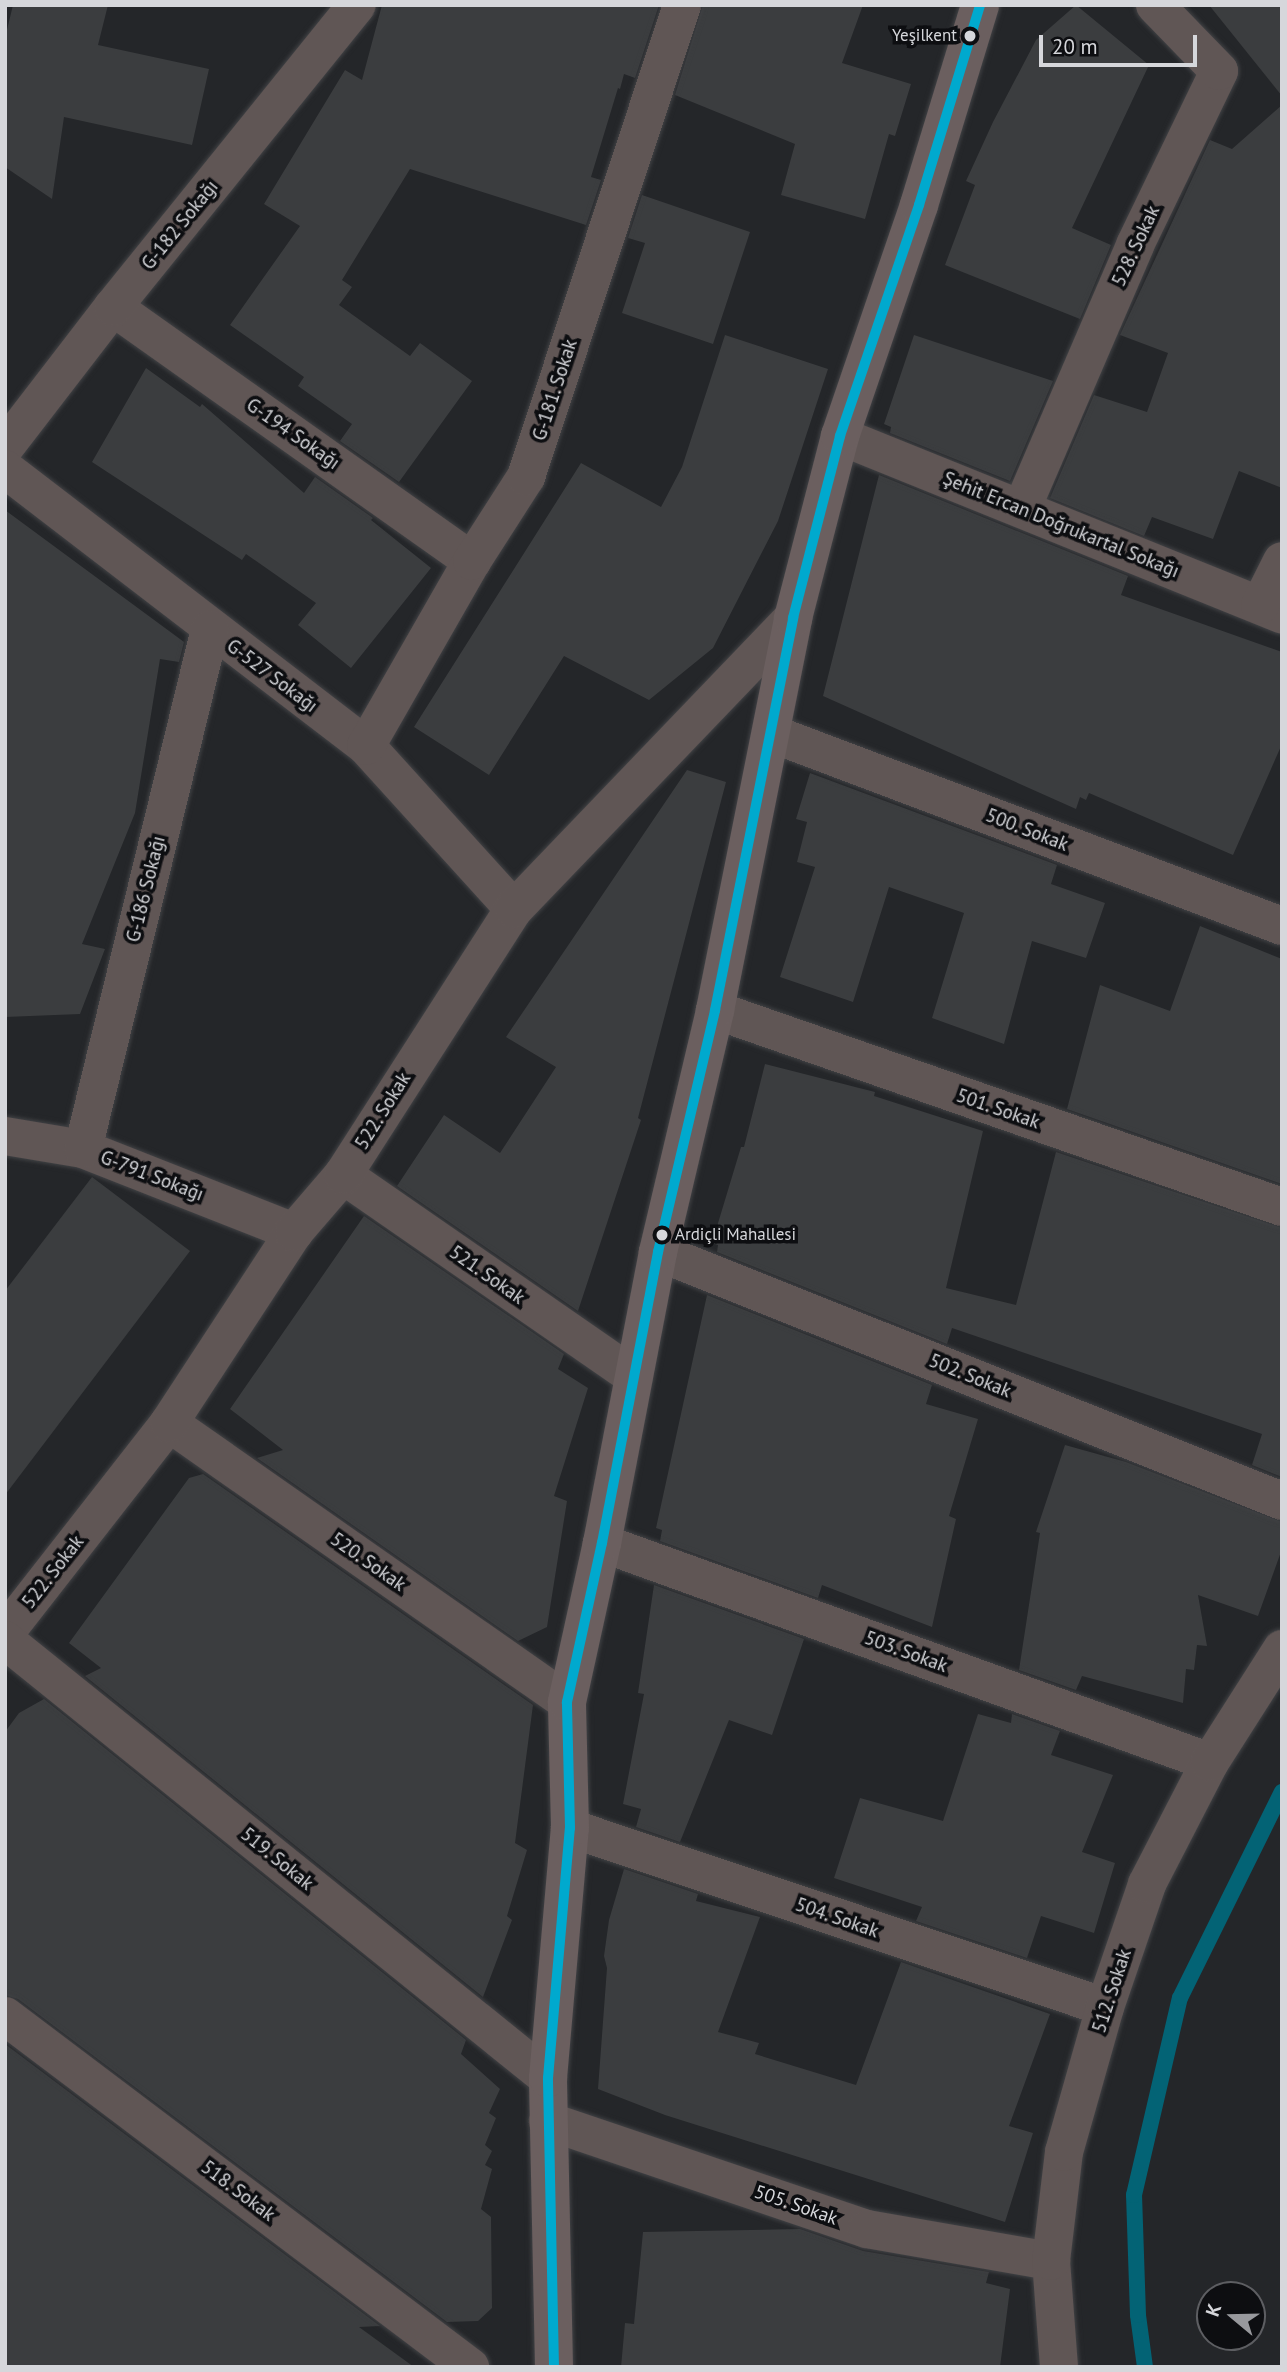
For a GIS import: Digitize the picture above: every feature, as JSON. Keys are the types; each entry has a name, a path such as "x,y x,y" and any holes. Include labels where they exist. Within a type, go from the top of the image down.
{"main road":[{"path":"554,2367 548,2078 570,1828 566,1702 602,1543 632,1375 658,1252 715,1010 773,734 793,618 840,436 919,205 980,5"}],"street":[{"name":"G-182 Sokağı","path":"5,447 113,307 357,5"},
{"name":"G-181. Sokak","path":"366,746 472,561 526,477 682,5"},
{"name":"528. Sokak","path":"1022,508 1135,244 1219,71 1155,5"},
{"name":"G-194 Sokağı","path":"113,307 472,561"},
{"name":"Şehit Ercan Doğrukartal Sokağı","path":"840,436 1271,610"},
{"name":"G-527 Sokağı","path":"5,468 210,629 366,746 513,909"},
{"path":"1271,610 1282,561"},
{"name":"522. Sokak","path":"5,1633 169,1423 295,1232 342,1175 513,909 793,618"},
{"name":"G-186 Sokağı","path":"83,1149 210,629"},
{"name":"500. Sokak","path":"773,734 1282,926"},
{"name":"501. Sokak","path":"715,1010 1282,1207"},
{"name":"G-791 Sokağı","path":"5,1136 83,1149 295,1232"},
{"name":"521. Sokak","path":"342,1175 632,1375"},
{"name":"502. Sokak","path":"658,1252 1282,1501"},
{"name":"520. Sokak","path":"169,1423 566,1702"},
{"name":"503. Sokak","path":"602,1543 1210,1762"},
{"name":"519. Sokak","path":"5,1640 548,2078"},
{"name":"512. Sokak","path":"1059,2367 1051,2261 1064,2152 1105,2007 1147,1884 1210,1762 1282,1649"},
{"name":"504. Sokak","path":"570,1828 1105,2007"},
{"name":"518. Sokak","path":"5,2016 470,2367"},
{"name":"505. Sokak","path":"548,2120 867,2229 1051,2261"}],"building":[{"path":"13,5 108,5 98,45 209,69 192,145 64,117 52,199 5,167 5,38"},
{"path":"382,5 659,5 635,78 624,74 620,89 618,88 591,177 601,180 586,225 410,169 342,280 352,287 339,305 410,356 420,343 472,381 399,482 340,441 352,424 298,386 304,377 230,325 300,226 264,204 345,70 362,80"},
{"path":"703,5 863,5 842,63 911,84 895,136 889,134 865,219 781,195 795,144 675,95"},
{"path":"1076,5 1149,65 1072,228 1111,245 1080,319 945,265 975,185 966,181 993,122 1036,40"},
{"path":"1209,5 1282,5 1282,96"},
{"path":"1282,105 1282,488 1239,471 1213,539 1152,517 1144,536 1050,498 1094,395 1147,412 1168,353 1120,335 1210,140 1232,149"},
{"path":"642,195 750,232 713,344 622,313 645,243 628,238"},
{"path":"725,335 828,369 778,521 713,648 649,700 564,656 489,775 414,727 581,463 661,507 682,467"},
{"path":"914,335 1053,381 1010,481 890,433 891,427 884,424"},
{"path":"146,368 200,407 202,404 304,493 315,477 373,518 371,520 431,568 351,668 298,625 316,603 246,554 242,560 92,462"},
{"path":"879,475 1128,576 1121,595 1282,652 1282,744 1233,855 1089,793 1086,800 1080,797 1076,809 823,696"},
{"path":"5,510 184,642 179,662 160,659 135,813 82,944 105,949 80,1014 5,1017"},
{"path":"687,770 726,782 638,1118 641,1120 578,1311 397,1186 444,1115 500,1153 556,1067 506,1037"},
{"path":"810,773 1057,865 1051,884 1105,903 1086,958 1032,941 1004,1044 932,1018 964,913 889,887 853,1002 780,977 815,867 797,862 807,822 796,819"},
{"path":"1200,926 1282,959 1282,1184 1067,1109 1100,985 1170,1011"},
{"path":"765,1064 875,1092 874,1096 983,1131 946,1288 1016,1305 1056,1152 1282,1228 1282,1477 1252,1465 1262,1434 952,1328 947,1344 717,1252 718,1245 712,1243 741,1147 744,1147"},
{"path":"92,1177 190,1251 5,1495 5,1291"},
{"path":"364,1216 564,1354 558,1369 588,1388 554,1496 567,1501 547,1627 518,1641 257,1458 283,1450 230,1409"},
{"path":"707,1295 932,1385 926,1404 978,1419 949,1516 956,1519 932,1627 822,1585 818,1598 660,1541 662,1530 656,1528"},
{"path":"1065,1445 1126,1462 1282,1522 1282,1549 1258,1616 1198,1595 1207,1646 1197,1645 1194,1670 1186,1669 1183,1703 1082,1676 1076,1690 1019,1670 1040,1533 1036,1532"},
{"path":"203,1474 533,1705 515,1843 527,1850 507,1916 512,1920 483,1997 85,1676 101,1668 69,1643 189,1478"},
{"path":"654,1585 804,1639 772,1735 729,1720 680,1842 636,1827 641,1809 623,1804 644,1694 638,1693"},
{"path":"44,1699 466,2040 461,2054 500,2089 489,2113 496,2118 485,2145 492,2151 485,2165 492,2169 481,2209 491,2217 492,2308 478,2321 447,2322 18,1999 5,1995 5,1732 19,1713"},
{"path":"978,1714 1011,1723 1012,1714 1060,1731 1051,1755 1113,1775 1082,1852 1115,1863 1094,1933 1041,1916 1027,1958 916,1921 922,1907 834,1878 860,1798 943,1821"},
{"path":"624,1869 698,1894 696,1901 760,1917 718,2032 759,2043 755,2054 856,2085 901,1962 1050,2014 1009,2126 1033,2133 1005,2222 665,2115 598,2089 607,1968 604,1956 609,1920"},
{"path":"5,2044 380,2326 359,2327 414,2367 5,2367"},
{"path":"800,2229 863,2251 989,2272 986,2283 1010,2289 1000,2367 621,2367 625,2323 634,2324 643,2232"}],"waterway":[{"path":"1145,2367 1138,2315 1134,2195 1180,1998 1282,1792"}],"transit line":[{"path":"554,2367 548,2078 570,1828 567,1702 602,1543 658,1252 715,1010 793,618 840,436 919,205 980,5"}],"place":[{"name":"Yeşilkent","path":"970,36"},
{"name":"Ardiçli Mahallesi","path":"662,1235"}]}
